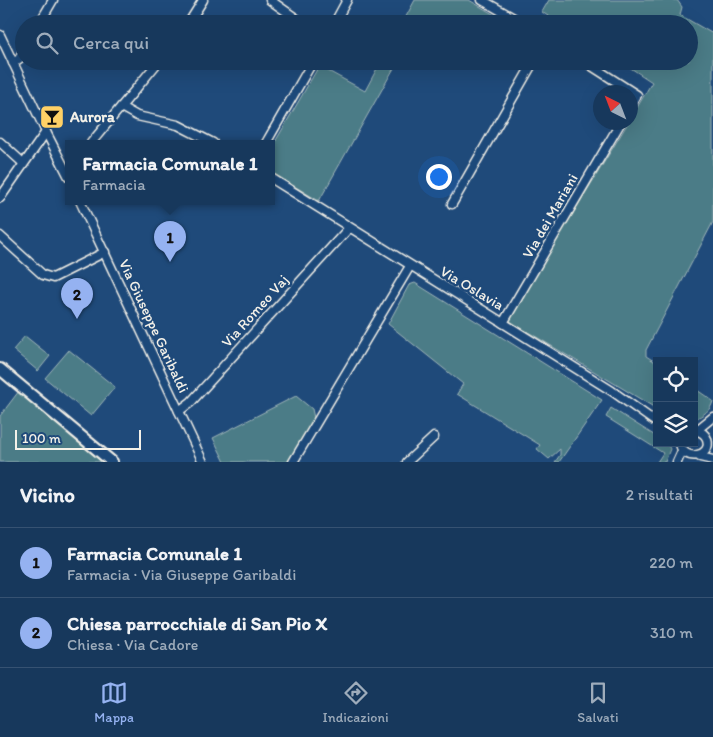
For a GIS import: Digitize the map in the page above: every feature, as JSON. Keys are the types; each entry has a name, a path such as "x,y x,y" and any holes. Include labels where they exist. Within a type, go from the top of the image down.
{"main road":[{"path":"0,368 112,462"}],"street":[{"path":"44,15 53,0"},
{"path":"193,15 202,0"},
{"path":"270,0 291,15"},
{"path":"339,15 347,0"},
{"path":"482,0 508,15"},
{"path":"0,35 15,67"},
{"path":"16,70 65,167"},
{"path":"93,140 152,70"},
{"path":"268,140 308,70"},
{"path":"452,204 529,70"},
{"path":"598,70 621,85"},
{"path":"120,108 137,116 178,125 207,140"},
{"name":"Via dei Mariani","path":"503,323 616,130"},
{"path":"0,198 46,132"},
{"path":"0,142 23,163"},
{"name":"Via Oslavia","path":"275,181 612,392 653,420"},
{"name":"Via Giuseppe Garibaldi","path":"82,205 204,462"},
{"name":"Via Romeo Vaj","path":"179,411 198,395 349,228"},
{"path":"0,236 43,275 53,278 105,252"},
{"path":"292,462 410,266"},
{"path":"698,428 713,417"},
{"path":"706,437 713,421"},
{"path":"681,447 688,460 710,450 706,437 698,431"},
{"path":"407,462 434,436"},
{"path":"677,462 680,447"},
{"path":"700,456 713,460"}],"green space":[{"path":"415,0 469,0 495,15 407,15"},
{"path":"549,0 677,0 682,7 680,15 546,15 542,12"},
{"path":"698,25 713,34 713,222 646,350 646,356 653,360 653,407 508,320 624,130 638,130 638,106 652,82 634,70 698,70"},
{"path":"317,70 326,70 365,91 376,70 393,70 319,201 275,174 275,142"},
{"path":"415,283 602,400 559,462 555,462 560,455 560,449 549,459 537,449 540,445 457,394 463,384 388,324 409,285"},
{"path":"25,336 50,356 38,371 13,350"},
{"path":"69,350 115,387 91,416 45,378"},
{"path":"19,391 105,462 0,462 0,416"},
{"path":"698,391 713,401 706,412 698,417"},
{"path":"296,396 312,409 314,418 288,462 225,462 213,438"},
{"path":"611,408 653,434 653,447 606,417"},
{"path":"654,447 669,447 670,449 665,462 657,462 663,453"}],"place":[{"name":"Aurora","path":"52,117"},
{"name":"Farmacia Comunale 1","path":"170,262"},
{"name":"Chiesa parrocchiale di San Pio X","path":"77,319"}]}
